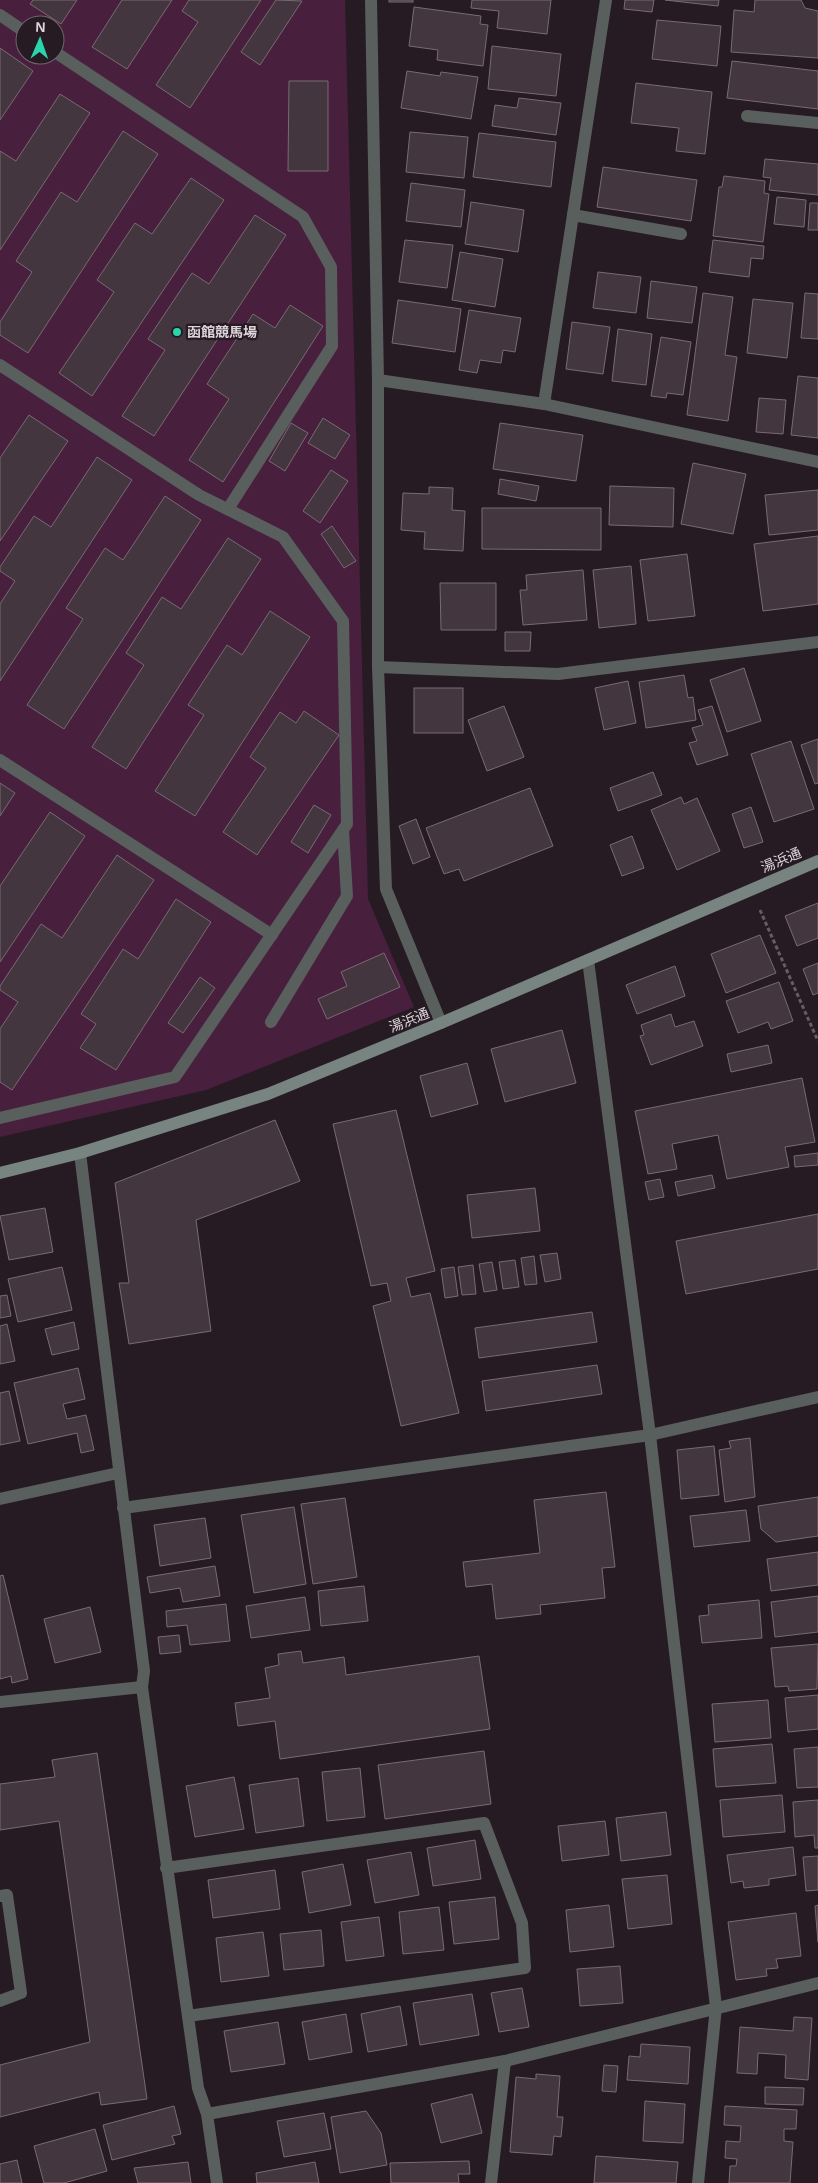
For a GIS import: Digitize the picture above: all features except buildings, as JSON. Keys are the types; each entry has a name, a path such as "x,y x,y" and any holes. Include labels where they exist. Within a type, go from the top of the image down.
{"street":[{"path":"372,0 378,380 378,667 386,889 442,1023"},
{"path":"544,404 606,0"},
{"path":"0,15 15,25"},
{"path":"65,59 303,217 331,266 332,346 228,509"},
{"path":"747,116 818,123"},
{"path":"573,215 681,234"},
{"path":"0,365 199,495 283,537 343,621 347,824 175,1077 0,1118"},
{"path":"378,380 544,404 818,462"},
{"path":"378,667 558,674 818,642"},
{"path":"0,760 272,935"},
{"path":"270,1022 347,896 343,830"},
{"name":"湯浜通","path":"0,1173 80,1154 268,1094 442,1023 818,861"},
{"path":"588,960 650,1435 716,2007 698,2183"},
{"path":"80,1154 144,1671 142,1687 166,1868 198,2088 207,2114 217,2183"},
{"path":"123,1508 650,1435 818,1397"},
{"path":"0,1499 118,1473"},
{"path":"0,1702 142,1687"},
{"path":"166,1868 484,1823 522,1923 525,1968 188,2016"},
{"path":"0,1896 7,1895 21,1993 0,2001"},
{"path":"207,2114 505,2061 818,1983"},
{"path":"492,2183 505,2061"}],"path":[{"path":"750,889 818,1041"}],"shaded area":[{"name":"函館競馬場","path":"0,0 345,0 368,899 414,1007 206,1090 0,1137"}],"place":[{"name":"函館競馬場","path":"177,332"}]}
